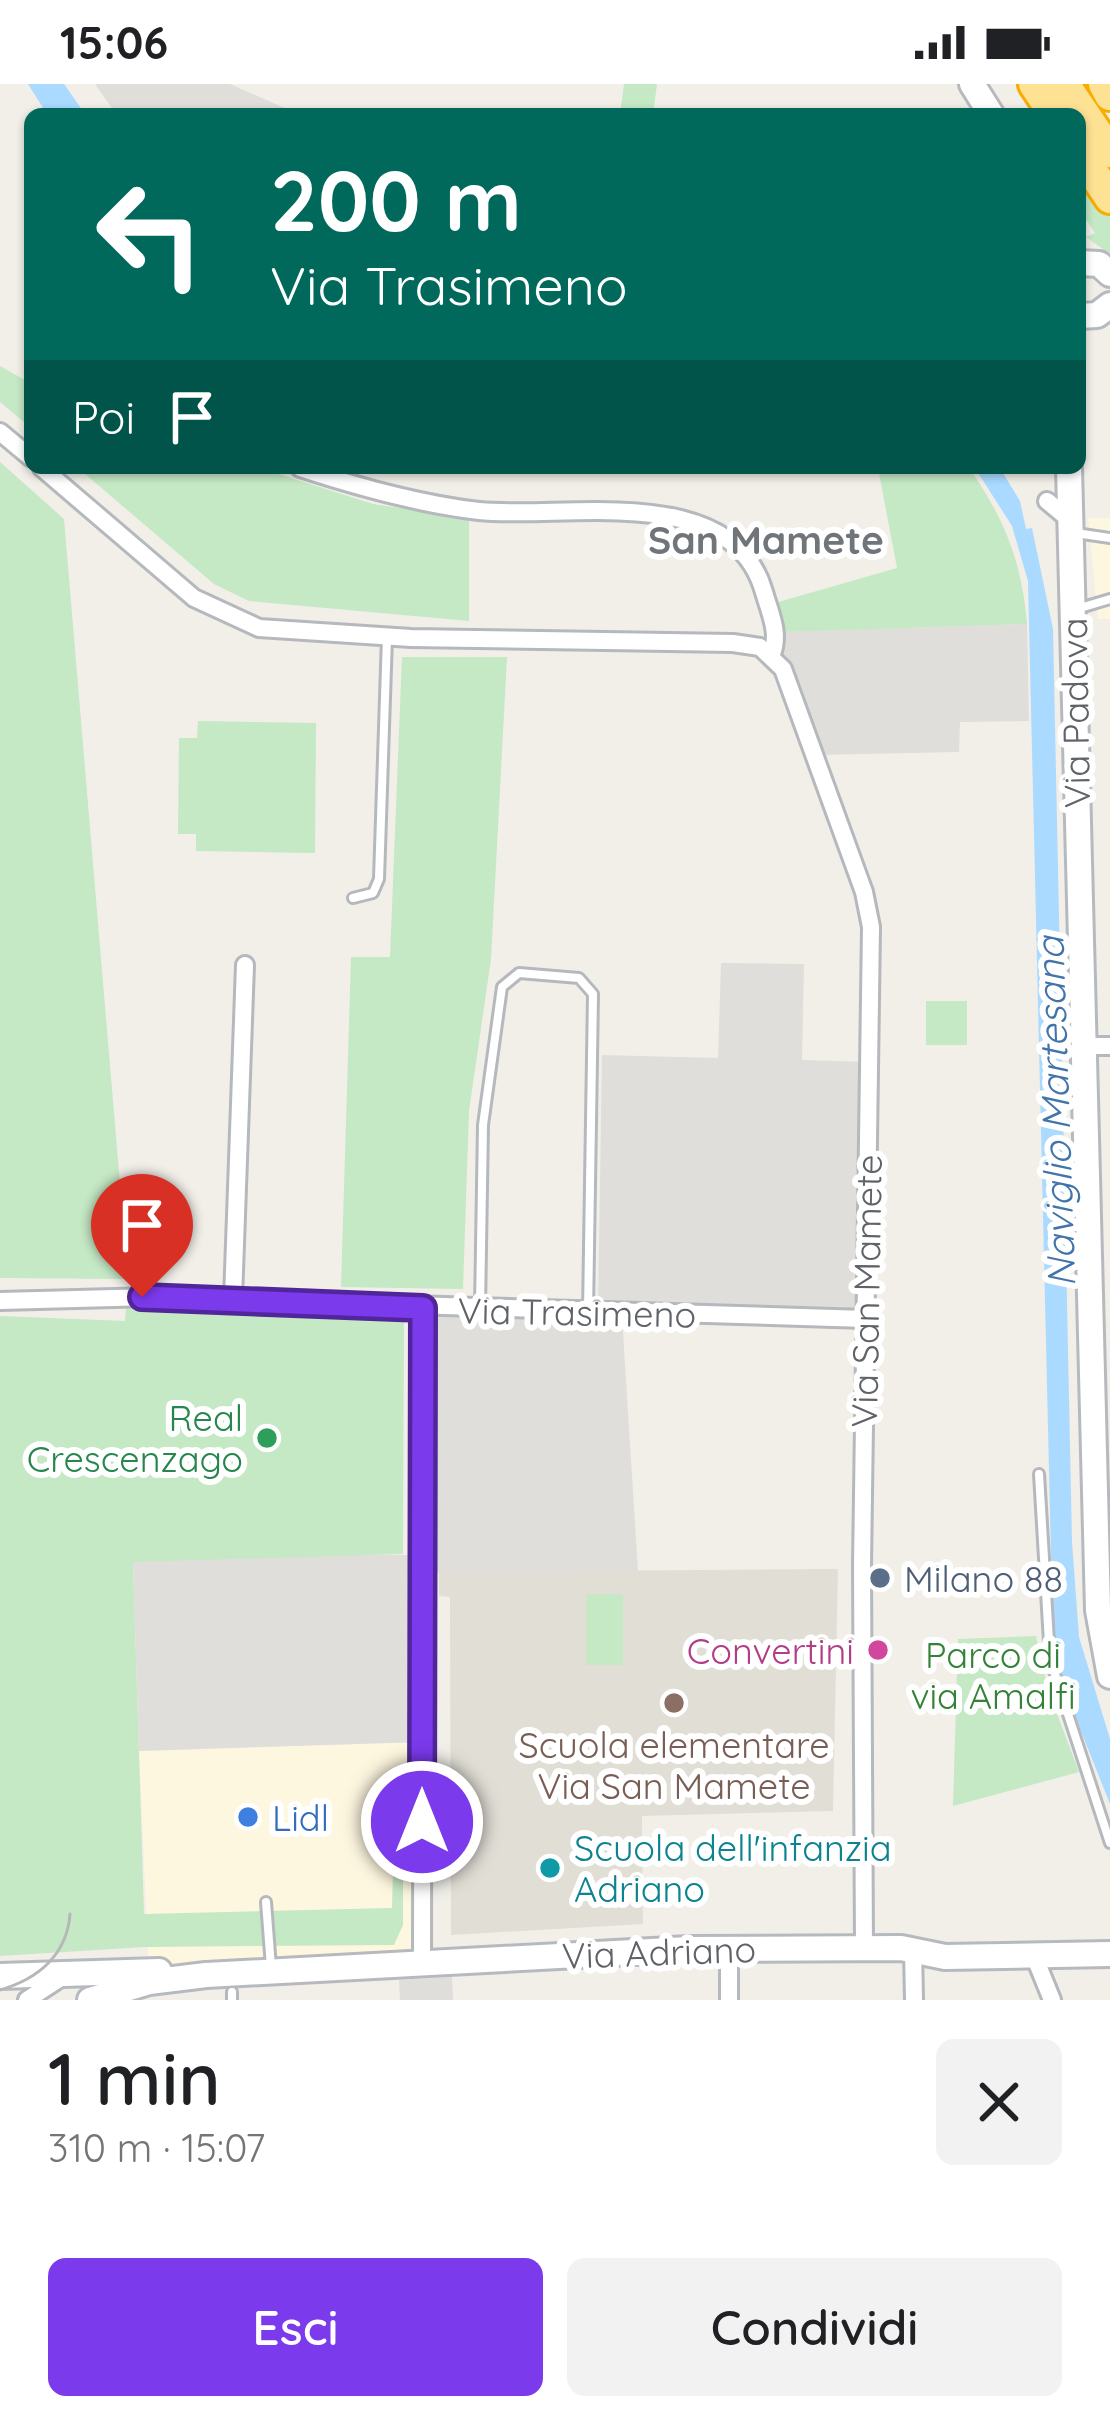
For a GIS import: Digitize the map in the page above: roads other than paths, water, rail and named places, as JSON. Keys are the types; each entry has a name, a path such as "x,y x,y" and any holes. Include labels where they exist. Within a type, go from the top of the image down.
{"highway":[{"path":"1104,84 1110,94"},
{"path":"1086,117 1110,152"},
{"path":"1086,162 1110,198"}],"street":[{"path":"0,431 24,452"},
{"path":"50,474 220,614 267,630 387,637 734,643 772,654"},
{"name":"Via San Mamete","path":"324,474 463,509 616,514 705,524 734,541 754,566 776,637 772,654 794,694 870,920 864,1948"},
{"name":"Via Padova","path":"1069,474 1098,1610 1110,1674"},
{"path":"1047,501 1070,527"},
{"path":"233,1299 245,965"},
{"path":"1084,1046 1110,1046"},
{"name":"Via Trasimeno","path":"0,1301 233,1299 866,1319"},
{"path":"422,1962 423,1308"},
{"path":"729,1948 729,2000"},
{"name":"Via Adriano","path":"90,2000 149,1982 206,1975 729,1948 914,1949 940,1957 1110,1954"},
{"path":"914,1949 914,2000"},
{"path":"1035,1958 1052,2000"},
{"path":"27,2000 70,1972"},
{"name":"Via Adriano","path":"0,1976 70,1972 206,1975"}],"lane":[{"path":"1070,527 1110,538"},
{"path":"1072,610 1110,599"},
{"path":"353,898 374,893 378,885 387,637"},
{"path":"480,1309 485,1100 502,987 519,973 579,978 593,994 588,1312"},
{"path":"1040,1474 1050,1659 1110,1843"},
{"path":"266,1902 271,1971"}],"water":[{"path":"28,84 64,84 81,108 43,108"},
{"name":"Naviglio Martesana","path":"979,474 1004,474 1020,501 1026,529 1032,528 1053,629 1072,1542 1079,1637 1110,1739 1110,1804 1067,1696 1053,1639 1028,581 1012,526"}],"tram line":[{"path":"0,1990 27,1979 48,1963 63,1942 70,1914"}],"place":[{"name":"Real Crescenzago","path":"267,1438"},
{"name":"Milano 88","path":"880,1578"},
{"name":"Convertini","path":"878,1650"},
{"name":"Scuola elementare Via San Mamete","path":"674,1703"},
{"name":"Lidl","path":"248,1817"},
{"name":"Scuola dell'infanzia Adriano","path":"550,1868"}],"district":[{"name":"San Mamete","path":"766,539"}],"park label":[{"name":"Parco di via Amalfi","path":"993,1674"}]}
